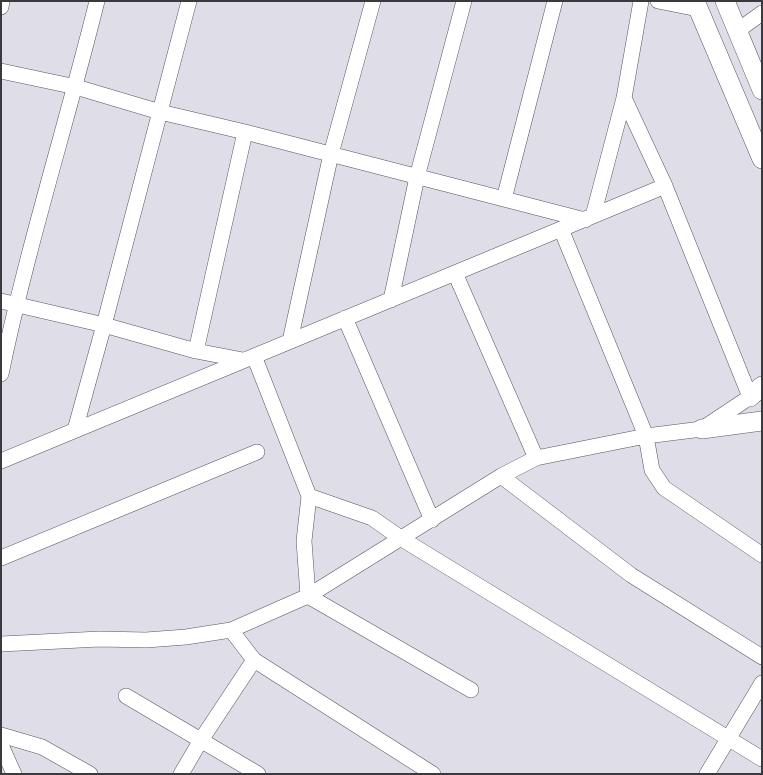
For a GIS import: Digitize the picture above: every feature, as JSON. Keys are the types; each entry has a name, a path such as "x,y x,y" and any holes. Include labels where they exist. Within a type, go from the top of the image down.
{"street":[{"path":"1,7 2,1"},
{"path":"1,374 8,303 76,87 97,1"},
{"path":"75,430 104,326 189,1"},
{"path":"290,341 331,154 373,1"},
{"path":"391,300 417,177 464,1"},
{"path":"504,199 555,1"},
{"path":"589,218 624,98 641,1"},
{"path":"658,1 696,5 762,159"},
{"path":"725,1 762,90"},
{"path":"737,31 752,22 762,13"},
{"path":"1,71 76,87 160,112 245,132 504,199 589,218"},
{"path":"624,98 665,186 756,392 702,429"},
{"path":"196,351 245,132"},
{"path":"1,461 665,186"},
{"path":"561,229 646,436 652,470 664,488 762,555"},
{"path":"454,273 536,458"},
{"path":"8,303 104,326 196,351 249,358"},
{"path":"345,318 432,520"},
{"path":"249,358 309,496 304,541 308,596"},
{"path":"1,644 100,639 146,640 186,637 231,630 308,596 402,539 501,476 536,458 646,436 762,421"},
{"path":"1,558 258,452"},
{"path":"501,476 631,576 762,657"},
{"path":"309,496 372,518 402,539 762,759"},
{"path":"308,596 471,690"},
{"path":"231,630 254,660 425,772"},
{"path":"181,774 201,740 254,660"},
{"path":"707,774 762,683"},
{"path":"126,696 258,774"},
{"path":"1,734 42,748 90,774"},
{"path":"1,745 14,774"}]}
